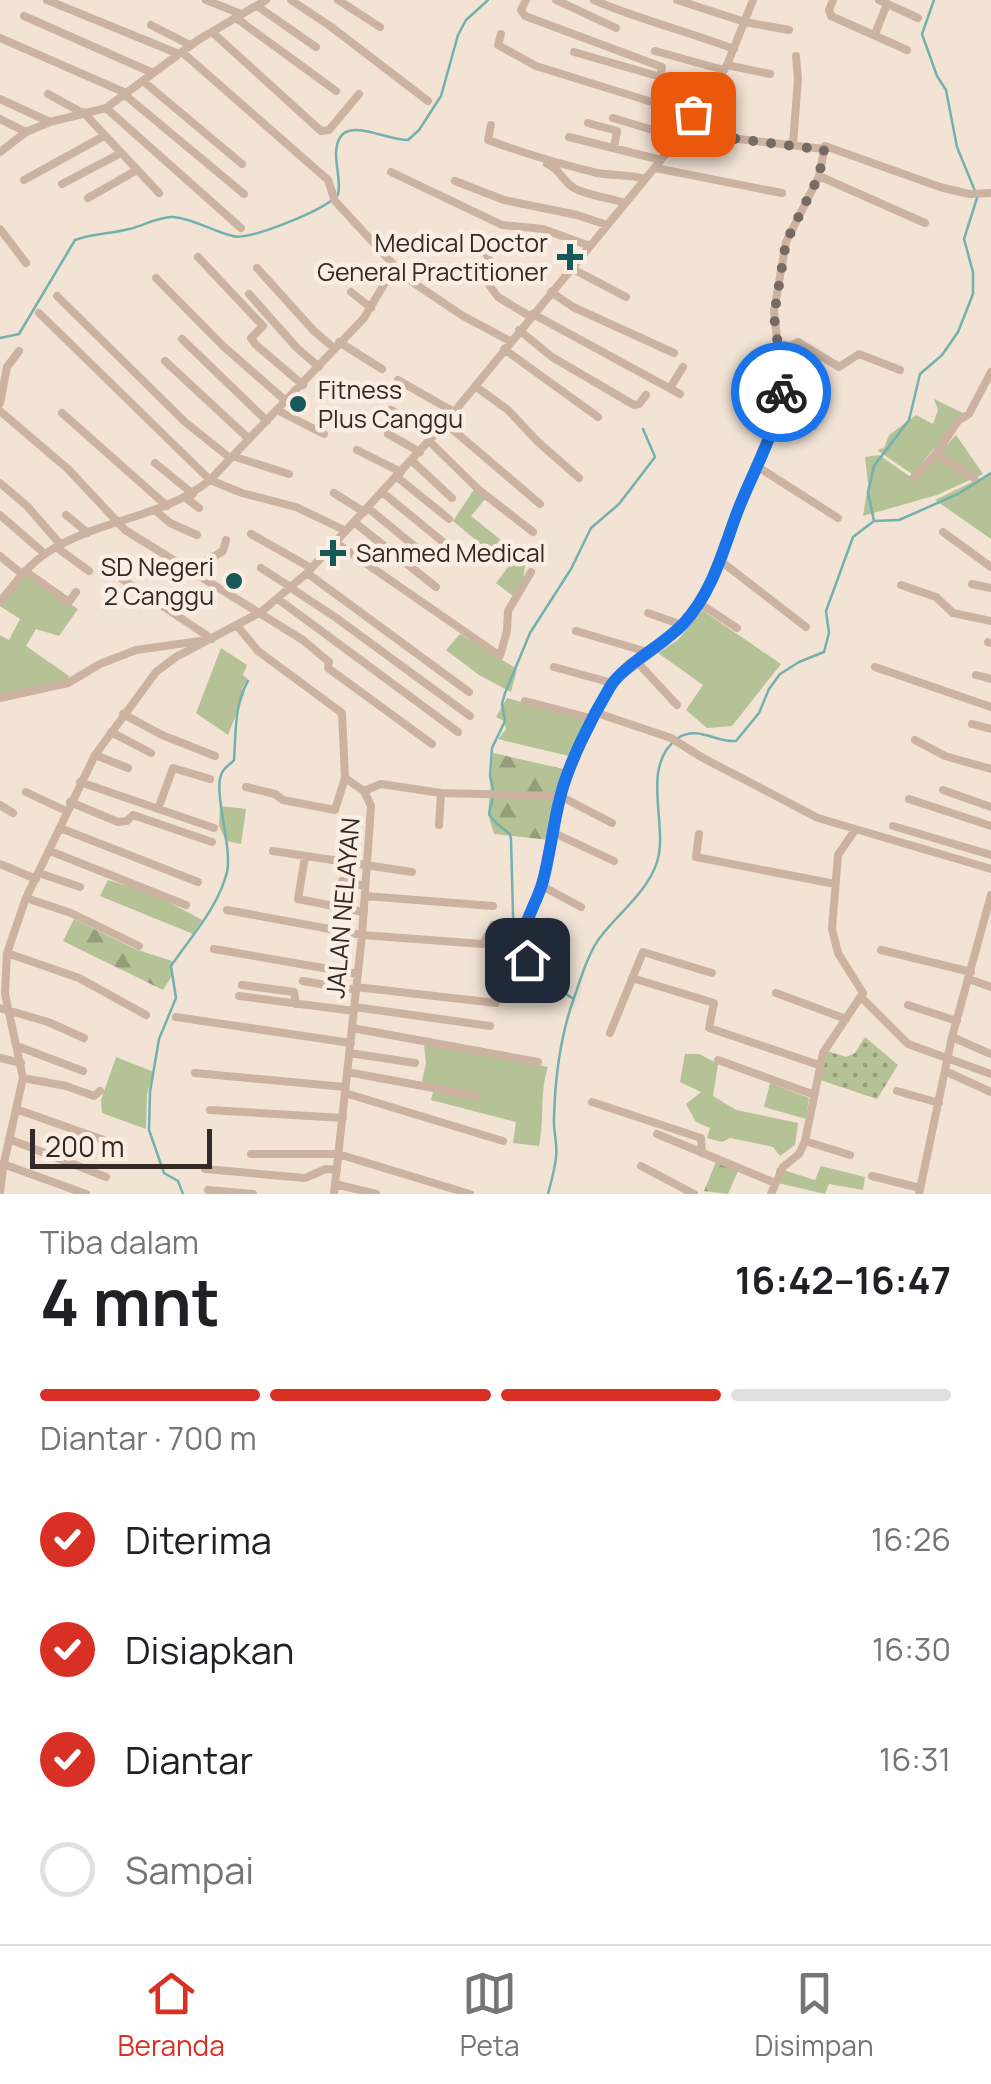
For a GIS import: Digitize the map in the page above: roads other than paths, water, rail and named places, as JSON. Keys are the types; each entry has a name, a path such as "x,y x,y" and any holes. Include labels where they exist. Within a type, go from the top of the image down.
{"street":[{"path":"47,0 184,50"},
{"path":"206,0 238,16 336,91"},
{"path":"291,0 428,101"},
{"path":"338,0 380,28"},
{"path":"526,0 520,10 527,17 662,67 660,79"},
{"path":"556,0 616,28"},
{"path":"594,0 641,20 734,49"},
{"path":"677,0 745,22 789,30"},
{"path":"8,1194 0,1192 2,1166 23,1078 4,1009 7,953 26,898 95,755 156,672 176,657 261,612 292,588 420,452 697,116 725,68 753,0"},
{"path":"833,0 828,10 831,16 907,50"},
{"path":"2,146 50,122 106,108 184,50 260,2 316,47"},
{"path":"875,34 883,2 918,18"},
{"path":"24,16 153,73"},
{"path":"151,24 328,180 334,199 405,277 463,316 510,340"},
{"path":"212,32 321,131 329,130 358,94"},
{"path":"501,34 498,46 536,66 697,116"},
{"path":"0,38 80,70 126,94 244,194"},
{"path":"574,52 712,92"},
{"path":"655,52 770,74"},
{"path":"793,143 796,56"},
{"path":"143,81 242,164"},
{"path":"48,94 82,112 159,194"},
{"path":"0,98 50,122"},
{"path":"106,108 241,228"},
{"path":"612,118 680,138"},
{"path":"0,120 26,132"},
{"path":"588,123 617,131 614,148"},
{"path":"491,125 488,140 527,154 601,174 632,174 645,179"},
{"path":"686,129 825,147 940,187 969,194 991,193"},
{"path":"24,180 104,136"},
{"path":"568,137 658,164 782,193"},
{"path":"477,140 556,168 566,183 578,191 626,203"},
{"path":"536,966 527,960 525,919 542,886 560,796 612,683 682,626 699,602 722,562 758,467 779,405 782,374 774,311 786,242 819,176 825,147"},
{"path":"62,184 121,153"},
{"path":"88,198 137,170"},
{"path":"391,172 502,225 543,229 590,246"},
{"path":"819,176 925,222"},
{"path":"455,181 504,200 607,225"},
{"path":"0,229 26,263"},
{"path":"486,252 492,265 486,282 491,291 680,394"},
{"path":"198,257 263,326 251,338 255,344 303,385"},
{"path":"0,602 45,554 88,533 190,496 210,480 279,411 371,308 395,266"},
{"path":"256,268 314,331 382,369"},
{"path":"571,268 626,296"},
{"path":"156,278 286,402"},
{"path":"350,292 371,308"},
{"path":"551,292 573,308 674,352"},
{"path":"250,294 319,367"},
{"path":"57,296 185,422 231,457 289,474"},
{"path":"39,313 210,480 296,507 346,530"},
{"path":"519,330 552,357 634,405 640,404 646,395"},
{"path":"182,339 268,421"},
{"path":"778,344 791,346 798,342 839,367 859,354 900,370"},
{"path":"504,349 598,417"},
{"path":"0,403 8,364 19,352"},
{"path":"165,361 248,438"},
{"path":"670,388 684,367"},
{"path":"914,478 954,426 969,414 991,372"},
{"path":"398,380 454,412"},
{"path":"475,386 508,410 580,478"},
{"path":"779,405 814,426"},
{"path":"391,410 432,438 479,490 533,532"},
{"path":"0,411 68,469 116,522 261,612 322,655 329,662 328,668 432,744"},
{"path":"279,411 324,434"},
{"path":"62,413 167,506"},
{"path":"445,423 540,504"},
{"path":"388,434 420,452"},
{"path":"356,450 399,474 449,519"},
{"path":"936,454 974,478"},
{"path":"411,460 452,498"},
{"path":"155,462 199,508"},
{"path":"758,467 838,518"},
{"path":"0,482 27,506 59,546 89,571"},
{"path":"382,492 465,560"},
{"path":"334,493 366,510 430,559"},
{"path":"155,510 170,523 197,535"},
{"path":"0,515 45,554"},
{"path":"66,515 88,533"},
{"path":"354,522 436,586"},
{"path":"943,532 991,567"},
{"path":"251,534 309,570 469,692"},
{"path":"190,570 223,551 226,540"},
{"path":"335,542 500,656 508,611 531,572"},
{"path":"0,556 69,602 76,592"},
{"path":"722,562 806,627"},
{"path":"261,568 470,716"},
{"path":"122,579 209,640"},
{"path":"972,584 991,588"},
{"path":"0,585 9,590"},
{"path":"901,585 936,597 950,611 991,621"},
{"path":"278,599 458,732"},
{"path":"699,602 737,628"},
{"path":"648,613 682,626"},
{"path":"238,626 258,651 342,713 345,778 335,810 283,800 275,794 246,787"},
{"path":"576,631 651,653"},
{"path":"0,698 68,682 121,654 209,640"},
{"path":"174,644 176,657"},
{"path":"638,662 677,705"},
{"path":"554,666 612,683"},
{"path":"876,667 991,706"},
{"path":"976,675 991,679"},
{"path":"525,701 596,716 670,738 818,818 991,870"},
{"path":"123,714 215,756"},
{"path":"972,724 991,730"},
{"path":"110,732 151,753"},
{"path":"914,740 945,756 991,769"},
{"path":"95,755 128,768"},
{"path":"158,810 173,768 210,779"},
{"name":"JALAN NELAYAN","path":"335,1189 362,934 371,806 364,791 345,778"},
{"path":"80,782 214,828"},
{"path":"364,791 382,784 440,793 560,796 612,823"},
{"path":"943,790 991,806"},
{"path":"26,792 118,822 133,815 212,842"},
{"path":"439,826 440,793"},
{"path":"909,799 991,826"},
{"path":"0,806 13,813"},
{"path":"893,826 991,856"},
{"path":"60,828 198,882"},
{"path":"771,1194 783,1167 799,1154 805,1141 812,1094 829,1040 862,998 862,986 835,946 832,909 838,855 855,830"},
{"path":"699,834 696,857 836,884"},
{"path":"554,835 599,859"},
{"path":"554,835 614,860"},
{"path":"273,850 412,872"},
{"path":"50,851 186,905"},
{"path":"305,857 298,899 364,912"},
{"path":"0,864 80,886"},
{"path":"342,881 366,886"},
{"path":"542,886 581,908"},
{"path":"872,1176 920,1191 952,1037 987,930 991,895"},
{"path":"365,896 493,906"},
{"path":"26,898 139,946"},
{"path":"227,910 362,934 483,944 494,926"},
{"path":"214,948 358,974"},
{"path":"881,950 970,976 991,987"},
{"path":"610,1033 643,952 712,973"},
{"path":"7,953 80,978 146,1015"},
{"path":"632,978 714,1003 709,1028 819,1066"},
{"path":"303,982 496,1003"},
{"path":"242,985 294,992 296,1004"},
{"path":"776,994 846,1019"},
{"path":"238,996 490,1026"},
{"path":"862,998 899,1038 991,1074"},
{"path":"908,1005 957,1021"},
{"path":"4,1009 84,1038"},
{"path":"176,1017 415,1063"},
{"path":"352,1028 538,1062"},
{"path":"952,1037 991,1054"},
{"path":"17,1046 84,1071"},
{"path":"0,1058 21,1063"},
{"path":"718,1060 812,1094"},
{"path":"945,1071 991,1092"},
{"path":"347,1072 478,1096"},
{"path":"195,1073 345,1093 503,1141"},
{"path":"23,1078 94,1096 100,1091"},
{"path":"897,1091 939,1104"},
{"path":"345,1093 460,1132"},
{"path":"592,1102 701,1138 702,1153"},
{"path":"16,1109 112,1143"},
{"path":"210,1110 343,1118"},
{"path":"0,1120 12,1124"},
{"path":"657,1134 775,1184"},
{"path":"9,1138 106,1177"},
{"path":"805,1141 850,1155"},
{"path":"251,1154 338,1154 470,1194"},
{"path":"2,1166 86,1194"},
{"path":"641,1166 694,1194"},
{"path":"205,1169 305,1178 326,1169 337,1170"},
{"path":"335,1189 376,1194"},
{"path":"208,1190 254,1194"}],"waterway":[{"path":"338,195 336,154 344,133 362,130 408,140 419,130 441,96 458,35 466,20 488,0"},
{"path":"934,0 922,34 946,90 957,147 975,191"},
{"path":"874,521 868,493 874,466 909,420 920,374 942,355 958,332 973,294 973,272 964,239 977,198"},
{"path":"0,338 19,334 75,240 168,217 241,236 283,224 332,200"},
{"path":"572,998 538,975 514,952 511,839 489,814 494,793 490,776 492,748 505,721 505,693 530,633 571,569 591,528 619,504 655,457 643,429"},
{"path":"548,1194 556,1157 556,1088 566,1026 593,948 640,892 657,862 657,780 666,750 678,738 692,733 736,741 759,713 780,674 824,652 829,633 826,611 853,537 874,521 899,520 958,494 991,473"},
{"path":"183,1194 178,1181 164,1173 149,1130 150,1092 159,1039 176,998 171,966 211,909 227,872 220,779 234,760 238,709 248,681"}],"place":[{"name":"Medical Doctor General Practitioner","path":"570,257"},
{"name":"Fitness Plus Canggu","path":"298,404"},
{"name":"Sanmed Medical","path":"333,553"},
{"name":"SD Negeri 2 Canggu","path":"234,581"}]}
